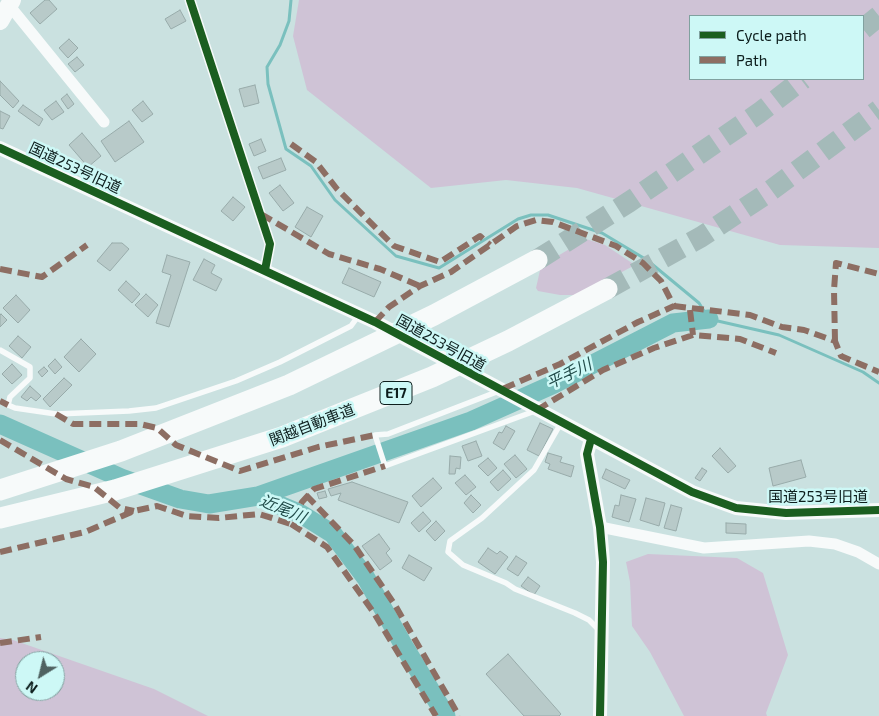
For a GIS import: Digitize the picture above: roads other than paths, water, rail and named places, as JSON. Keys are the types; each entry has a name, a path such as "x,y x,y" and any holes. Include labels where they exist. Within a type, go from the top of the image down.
{"highway":[{"path":"0,490 67,470 209,418 336,364 434,315 536,260"},
{"name":"関越自動車道","path":"0,518 115,490 282,437 368,404 478,356 607,289"}],"main road":[{"path":"0,21 10,3"}],"street":[{"path":"190,0 270,244 265,270"},
{"path":"10,3 104,122"},
{"name":"国道253号旧道","path":"0,148 375,322 692,492 736,508 786,513 879,510"},
{"path":"591,439 587,454 600,527 603,562 600,716"},
{"path":"600,527 704,548 809,541 835,544 858,552 879,564"}],"lane":[{"path":"0,350 30,367 30,378 10,397 8,405 15,408 56,414 129,411 156,408 245,377 351,326 359,315"},
{"path":"500,390 388,434 376,435 384,466 534,408"},
{"path":"561,423 534,470 482,518 450,541 448,552 463,565 589,620 602,632"}],"waterway":[{"path":"291,0 289,21 280,45 267,67 268,84 286,149 311,166 335,200 396,256 439,268 518,219 531,215 548,215 602,233 647,260 699,303 709,319 779,335 863,372 879,383"},
{"name":"平手川","path":"258,496 471,421 554,384 673,323 709,319"},
{"name":"近尾川","path":"0,424 121,478 180,499 209,504 258,496 301,514 333,534 366,578 446,716"}],"tunnel":[{"path":"864,28 879,16"},
{"path":"537,260 629,202 759,113 802,80"},
{"path":"607,289 701,237 766,194 879,110"}]}
